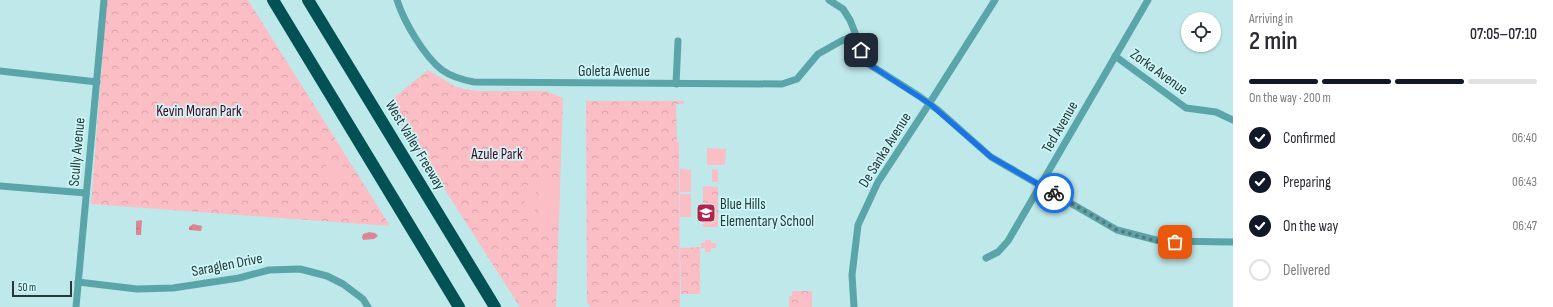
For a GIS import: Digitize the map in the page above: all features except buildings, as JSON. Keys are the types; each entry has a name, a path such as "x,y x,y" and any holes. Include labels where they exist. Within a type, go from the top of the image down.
{"highway":[{"path":"272,0 459,307"},
{"name":"West Valley Freeway","path":"308,0 495,307"}],"street":[{"name":"Scully Avenue","path":"76,307 104,0"},
{"name":"Goleta Avenue","path":"397,0 412,31 429,58 443,70 457,78 474,82 782,84 797,79 818,54 843,40 855,36"},
{"path":"829,0 843,9 850,20 855,36 867,63 930,104 991,157 1117,230 1160,242 1233,242"},
{"name":"De Sanka Avenue","path":"854,307 852,275 858,225 878,182 930,104 994,0"},
{"name":"Ted Avenue","path":"986,258 998,252 1008,241 1148,0"},
{"path":"676,84 678,41"},
{"name":"Zorka Avenue","path":"1115,56 1186,108 1216,112 1233,120"},
{"path":"0,71 97,82"},
{"path":"0,186 86,193"},
{"name":"Saraglen Drive","path":"78,282 137,289 173,288 232,280 269,270 300,269 327,276 344,284 363,299 368,307"}],"green space":[{"name":"Kevin Moran Park","path":"107,0 248,0 390,226 91,204"},
{"name":"Azule Park","path":"428,70 454,86 464,89 477,91 546,91 563,98 556,307 520,307 445,190 432,175 392,109 390,101"},
{"path":"586,101 684,101 684,104 676,104 677,142 679,142 680,307 591,307 587,303"},
{"path":"707,148 726,149 725,165 707,165"},
{"path":"326,165 345,167 343,182 325,180"},
{"path":"680,169 691,170 691,192 680,192"},
{"path":"712,169 718,170 718,182 712,182"},
{"path":"542,179 557,179 560,182 559,220 555,223 540,223 538,219 539,182"},
{"path":"525,185 536,186 535,215 524,215"},
{"path":"703,186 718,187 718,227 703,227"},
{"path":"680,194 691,194 691,217 680,217"},
{"path":"705,240 711,240 711,243 716,243 716,248 711,248 711,252 705,252 705,248 701,248 701,243 705,243"},
{"path":"700,247 700,294 681,294 680,248"},
{"path":"792,291 812,291 812,307 789,307 789,296 792,296"}],"water":[{"path":"142,220 141,235 136,235 136,221"},
{"path":"193,224 202,226 201,231 189,230 189,227"},
{"path":"369,232 375,233 378,236 374,239 363,240 363,234"}],"way so far":[{"path":"1054,193 1117,230 1160,242 1175,242"}],"place":[{"name":"Blue Hills Elementary School","path":"706,213"}],"route":[{"path":"861,50 867,63 930,104 991,157 1054,193"}]}
